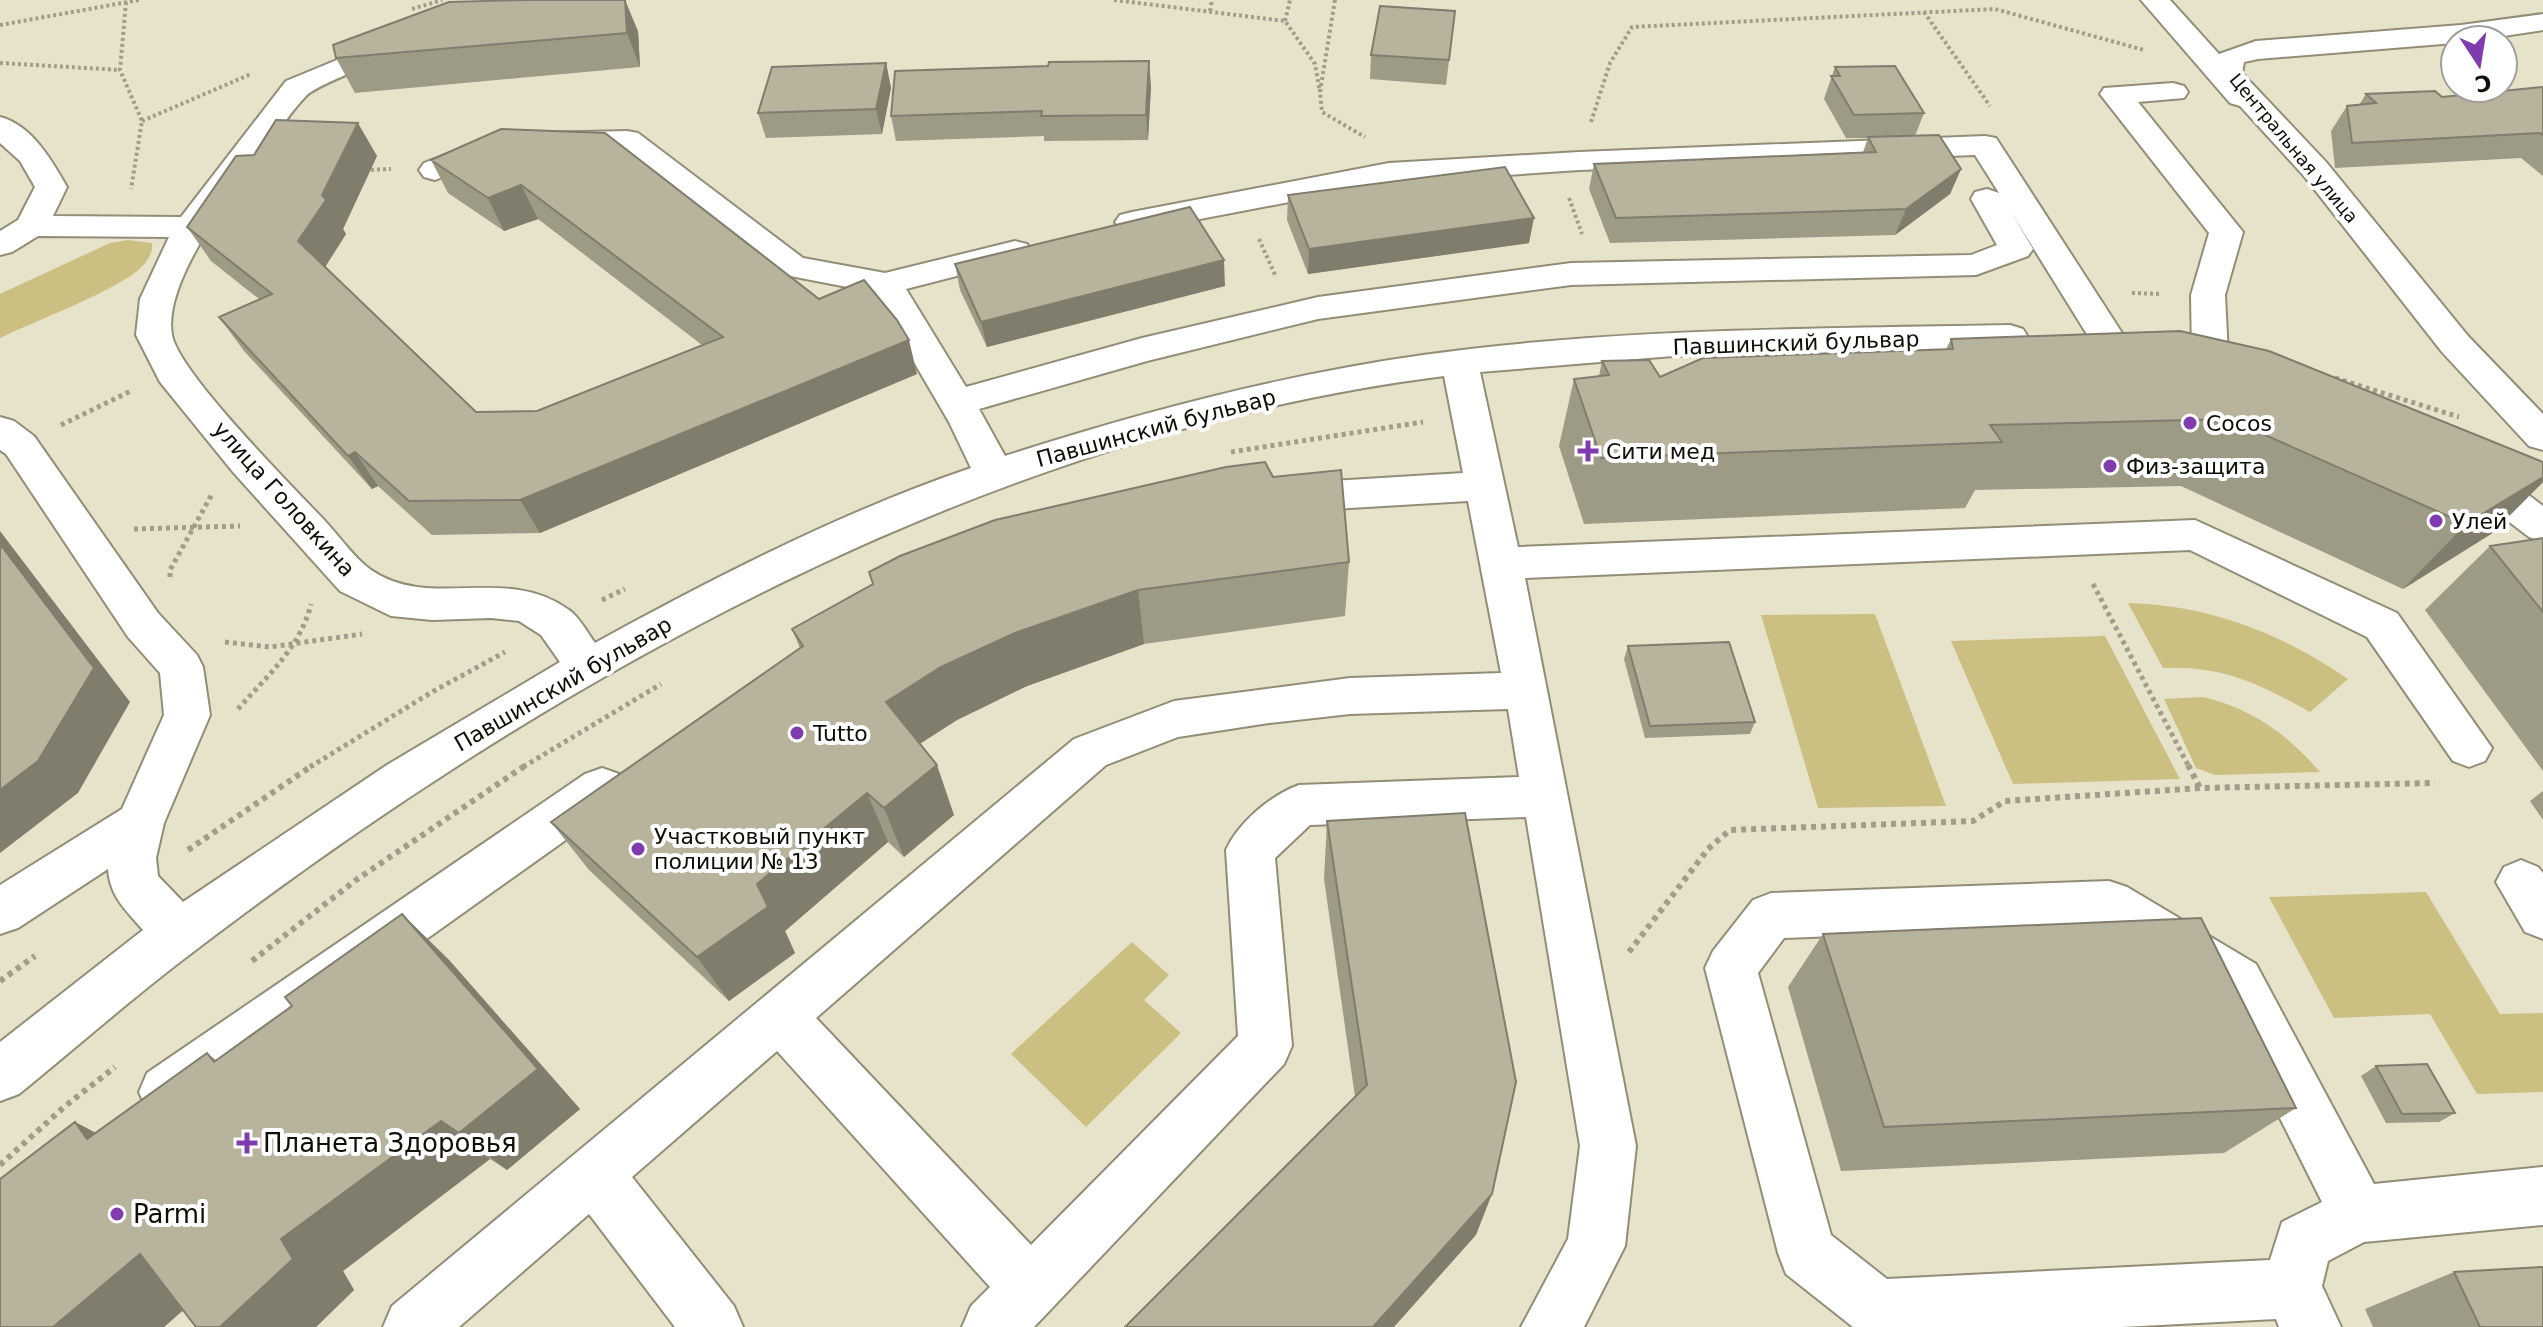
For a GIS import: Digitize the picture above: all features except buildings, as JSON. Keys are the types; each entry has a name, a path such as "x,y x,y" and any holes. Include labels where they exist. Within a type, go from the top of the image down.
{"street":[{"path":"2155,0 2244,101 2432,347 2506,432 2543,468"},
{"name":"Центральная улица","path":"2543,22 2461,34 2256,50 2231,57 2227,74 2315,169 2455,344 2543,437"},
{"name":"улица Головкина","path":"420,35 297,87 190,227 158,299 154,335 173,373 247,462 355,580 391,600 528,606 556,623 588,666"},
{"path":"2173,92 2115,94 2226,232 2195,351 2249,368"},
{"path":"0,126 33,156 51,187 31,226 0,245"},
{"path":"435,170 500,143 627,140 792,267 885,284 1050,242"},
{"path":"955,403 1142,350 1293,314 1595,273 1976,265 2016,249 1971,146 1568,162 1389,173 1110,227"},
{"name":"Павшинский бульвар","path":"0,1075 179,933 472,734 588,666 717,597 884,518 994,474 1130,431 1231,405 1343,380 1460,362 1703,345 2121,338 1971,146"},
{"path":"31,226 190,227"},
{"path":"885,284 994,474"},
{"path":"1460,362 1527,690 1608,1146 1596,1246 1551,1327"},
{"path":"10,438 143,625 181,667 187,715 140,823 132,858 134,885 179,933"},
{"path":"2450,460 2543,527"},
{"path":"1245,503 1288,497 1486,486"},
{"path":"1503,563 2195,535 2382,625 2469,748"},
{"path":"413,1327 1090,752 1174,719 1269,705 1350,696 1527,690"},
{"path":"132,1115 641,761"},
{"path":"992,1327 1265,1046 1250,850 1299,805 1546,796"},
{"path":"0,912 140,823"},
{"path":"2359,1214 2238,981 2109,903 1771,916 1731,968 1807,1253 1878,1309 2302,1308 2303,1243 2359,1214 2543,1196"},
{"path":"779,1016 1031,1288"},
{"path":"594,1174 713,1327"}],"path":[{"path":"0,25 139,0"},
{"path":"1114,0 1285,21 1315,64 1322,112 1373,141 1383,154 1389,173"},
{"path":"1210,11 1212,0"},
{"path":"1285,21 1290,0"},
{"path":"1320,92 1335,0"},
{"path":"0,63 120,70 126,2"},
{"path":"1595,273 1568,162 1610,63 1632,27 1995,9 2149,51"},
{"path":"1924,12 2003,124 1971,146"},
{"path":"1241,200 1293,314"},
{"path":"10,438 173,373"},
{"path":"2331,377 2506,432"},
{"path":"1217,456 1471,415"},
{"path":"123,529 245,526"},
{"path":"2070,540 2200,788"},
{"path":"237,710 294,645 308,622 312,598"},
{"path":"247,965 395,854 525,766 672,678"},
{"path":"1584,1009 1708,849 1730,830 1973,821 2005,801 2200,788 2445,782"},
{"path":"186,836 193,846"},
{"path":"0,1165 64,1107 125,1060"}],"shaded area":[{"path":"128,240 152,243 149,258 133,274 99,294 0,338 0,294 110,243"},
{"path":"2128,603 2187,609 2243,624 2297,648 2348,679 2310,712 2240,678 2204,670 2163,668"},
{"path":"1875,614 1946,806 1818,808 1761,615"},
{"path":"2105,636 2180,779 2013,784 1951,641"},
{"path":"2203,697 2238,708 2268,725 2295,746 2320,772 2215,775 2196,768 2164,699"},
{"path":"2426,892 2500,1014 2543,1013 2543,1092 2477,1094 2430,1014 2334,1018 2269,897"},
{"path":"1132,942 1169,975 1144,1000 1181,1033 1086,1127 1011,1054"}],"place":[{"name":"Cocos","path":"2190,423"},
{"name":"Сити мед","path":"1588,451"},
{"name":"Физ-защита","path":"2110,466"},
{"name":"Улей","path":"2436,521"},
{"name":"Tutto","path":"797,733"},
{"name":"Участковый пункт полиции № 13","path":"638,849"},
{"name":"Планета Здоровья","path":"247,1143"},
{"name":"Parmi","path":"117,1214"}]}
